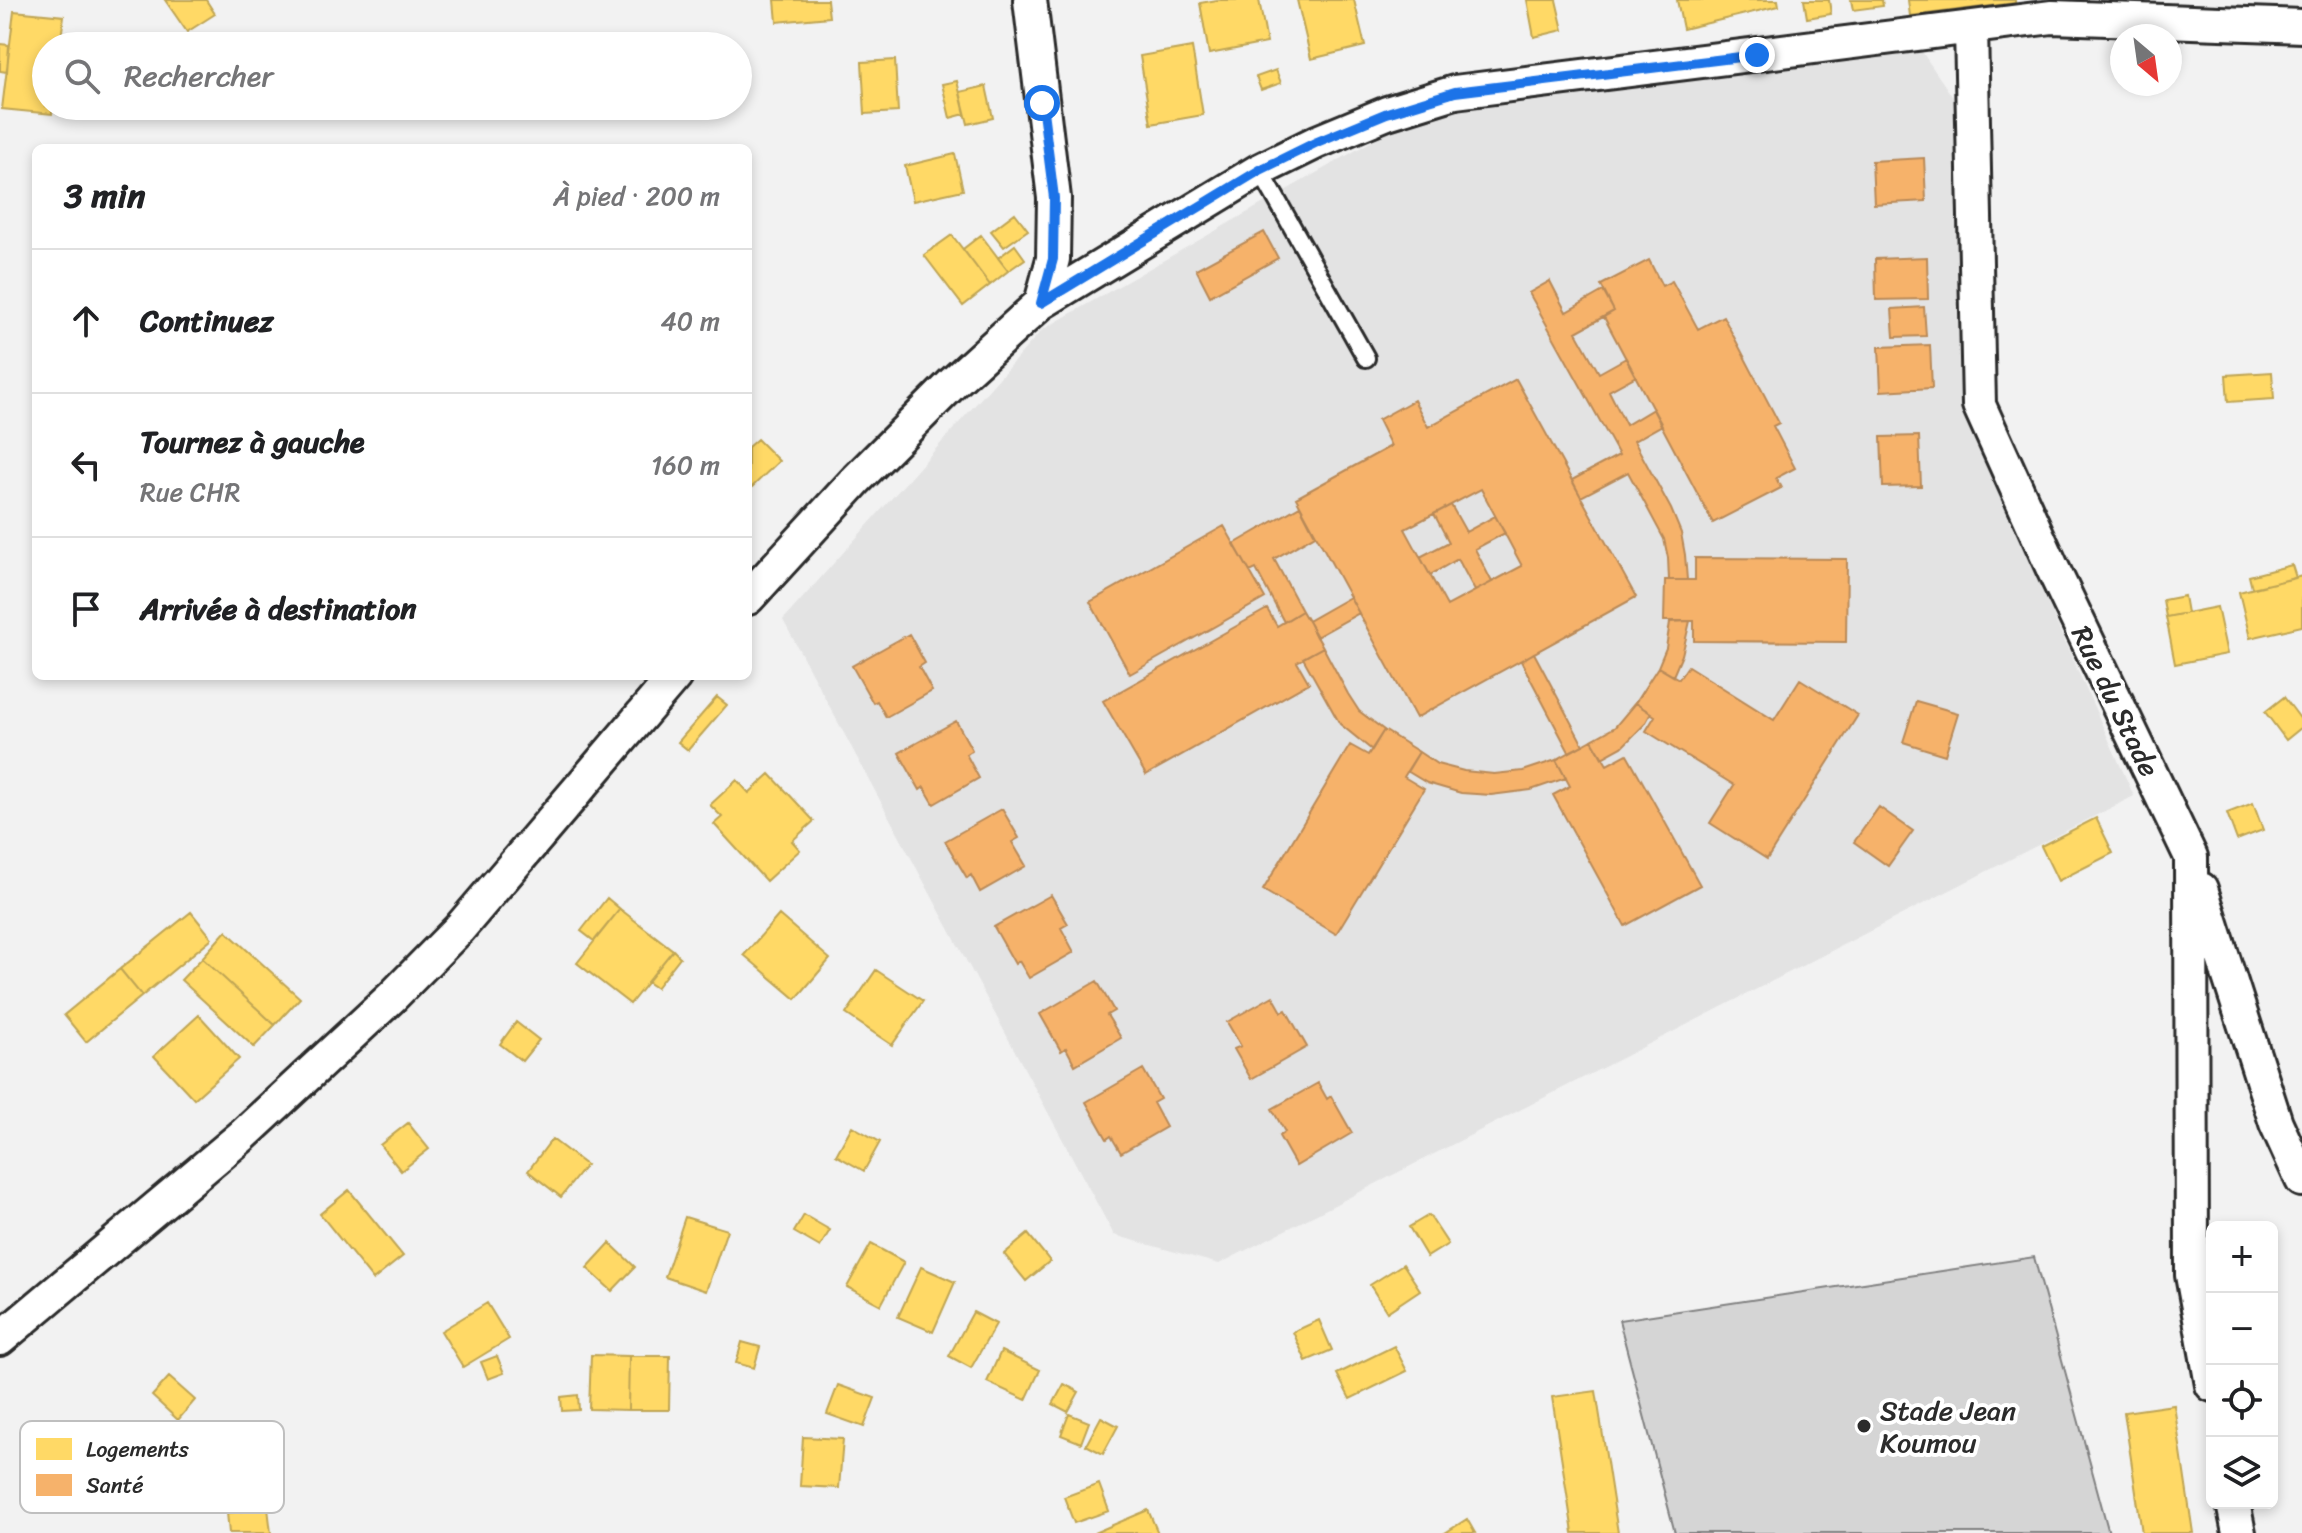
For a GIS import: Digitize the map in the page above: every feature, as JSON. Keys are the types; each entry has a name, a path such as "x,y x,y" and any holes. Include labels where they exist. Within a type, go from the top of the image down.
{"street":[{"path":"1030,0 1054,198 1053,259 1041,303"},
{"path":"752,594 857,479 943,392 1041,303 1260,170 1387,113 1455,92 2052,17 2302,26"},
{"name":"Rue du Stade","path":"1971,28 1979,405 2052,567 2191,857 2192,1275 2208,1365"},
{"path":"0,1339 242,1136 392,997 459,929 672,680"},
{"path":"2191,857 2276,1123 2302,1180"},
{"path":"2234,1509 2239,1533"}],"lane":[{"path":"1260,170 1366,358"}],"shaded area":[{"path":"1922,52 1956,102 1966,421 2134,796 1219,1264 1114,1235 783,620 1042,330 1393,129 1452,108"},
{"name":"Stade Jean Koumou","path":"2034,1257 2109,1533 1675,1533 1619,1320"}],"building: Logements":[{"path":"165,0 206,0 215,14 187,32"},
{"path":"775,0 827,0 829,17 777,22"},
{"path":"1259,0 1267,43 1209,54 1200,3"},
{"path":"1297,0 1354,0 1365,46 1311,59"},
{"path":"1527,0 1556,0 1563,30 1534,37"},
{"path":"1677,0 1778,0 1779,6 1683,29"},
{"path":"1804,0 1829,0 1831,14 1807,18"},
{"path":"1851,0 1882,0 1883,6 1853,10"},
{"path":"1908,0 2015,0 2015,3 1910,16"},
{"path":"14,11 64,16 62,32 32,32 32,112 2,109"},
{"path":"0,44 9,45 7,72 0,71"},
{"path":"1192,47 1203,115 1151,124 1140,56"},
{"path":"895,60 898,112 865,114 862,62"},
{"path":"1276,70 1281,83 1261,90 1256,77"},
{"path":"957,81 965,114 950,118 942,84"},
{"path":"986,86 993,118 968,124 960,92"},
{"path":"955,154 963,190 913,201 905,166"},
{"path":"1015,213 1028,230 1004,247 991,231"},
{"path":"952,235 990,285 963,306 924,255"},
{"path":"981,235 1008,271 990,285 963,249"},
{"path":"1015,245 1025,259 1008,271 998,258"},
{"path":"2272,372 2274,399 2228,402 2226,375"},
{"path":"757,439 779,461 752,487 752,443"},
{"path":"2292,565 2296,578 2252,588 2249,576"},
{"path":"2302,576 2302,626 2250,638 2239,592"},
{"path":"2184,596 2187,613 2166,617 2163,600"},
{"path":"2217,607 2227,654 2175,664 2166,617"},
{"path":"717,697 727,705 688,750 678,742"},
{"path":"2284,697 2302,721 2302,727 2286,740 2265,712"},
{"path":"770,774 814,821 792,841 800,850 766,881 714,824 722,817 710,805 737,780 749,793"},
{"path":"2253,803 2263,830 2237,840 2227,813"},
{"path":"2096,818 2113,853 2058,881 2041,846"},
{"path":"607,898 620,909 594,941 581,931"},
{"path":"620,909 673,950 630,1004 577,963"},
{"path":"191,912 212,938 142,996 120,969"},
{"path":"779,915 830,959 796,999 744,955"},
{"path":"226,931 300,998 275,1025 202,958"},
{"path":"673,950 680,957 656,988 647,982"},
{"path":"202,958 275,1025 254,1047 181,980"},
{"path":"120,969 142,996 86,1042 64,1015"},
{"path":"876,970 923,1001 892,1045 846,1014"},
{"path":"199,1015 239,1059 194,1099 154,1056"},
{"path":"516,1022 539,1040 522,1061 500,1044"},
{"path":"408,1123 429,1149 401,1171 380,1145"},
{"path":"852,1126 880,1142 864,1171 836,1155"},
{"path":"552,1139 586,1165 561,1197 528,1171"},
{"path":"349,1190 403,1256 373,1280 320,1214"},
{"path":"804,1215 830,1230 820,1247 794,1232"},
{"path":"1429,1215 1448,1244 1427,1257 1409,1227"},
{"path":"685,1217 727,1230 706,1291 665,1277"},
{"path":"1028,1234 1050,1261 1026,1281 1004,1254"},
{"path":"610,1243 635,1267 612,1291 587,1268"},
{"path":"871,1244 904,1262 881,1305 847,1287"},
{"path":"1403,1264 1420,1290 1387,1312 1370,1285"},
{"path":"921,1267 955,1282 933,1332 898,1317"},
{"path":"487,1303 509,1339 463,1367 441,1331"},
{"path":"973,1312 996,1324 971,1368 949,1356"},
{"path":"1319,1320 1332,1350 1306,1361 1293,1332"},
{"path":"742,1342 760,1347 754,1368 736,1363"},
{"path":"1394,1346 1407,1371 1350,1399 1337,1374"},
{"path":"1001,1351 1040,1370 1026,1400 987,1382"},
{"path":"591,1355 629,1356 628,1410 589,1409"},
{"path":"497,1356 504,1373 488,1379 481,1362"},
{"path":"629,1356 670,1356 669,1410 628,1410"},
{"path":"169,1377 195,1400 178,1420 152,1396"},
{"path":"1064,1384 1079,1392 1068,1412 1053,1404"},
{"path":"838,1385 875,1398 864,1427 827,1414"},
{"path":"1596,1391 1618,1533 1573,1533 1552,1397"},
{"path":"578,1395 579,1410 562,1411 561,1397"},
{"path":"2174,1405 2193,1533 2142,1533 2124,1412"},
{"path":"1069,1414 1089,1422 1081,1443 1061,1435"},
{"path":"1101,1417 1118,1426 1103,1454 1086,1445"},
{"path":"803,1437 843,1439 839,1488 800,1486"},
{"path":"1099,1484 1109,1511 1074,1523 1064,1497"},
{"path":"1148,1510 1158,1533 1094,1533"},
{"path":"227,1513 269,1513 271,1533 229,1533"},
{"path":"1467,1519 1475,1533 1445,1533"}],"building: Santé":[{"path":"1924,158 1926,201 1874,204 1872,161"},
{"path":"1264,232 1278,258 1210,296 1196,269"},
{"path":"1927,257 1928,299 1876,300 1875,259"},
{"path":"1649,260 1662,286 1672,281 1698,329 1723,316 1779,423 1773,426 1795,468 1776,478 1781,488 1713,523 1604,317 1614,311 1601,285"},
{"path":"1550,281 1566,312 1603,291 1614,311 1576,332 1599,373 1626,358 1636,376 1609,391 1626,425 1653,409 1662,425 1634,441 1681,533 1687,580 1669,580 1664,539 1628,472 1581,497 1572,480 1619,455 1529,293"},
{"path":"1924,307 1926,336 1894,337 1892,309"},
{"path":"1930,345 1932,388 1881,391 1879,347"},
{"path":"1516,379 1636,597 1416,718 1296,498 1391,446 1378,420 1414,400 1428,427","holes":["1481,489 1522,566 1447,606 1405,529"]},
{"path":"1919,436 1921,486 1883,487 1881,437"},
{"path":"1451,505 1466,532 1495,516 1505,533 1475,549 1492,582 1475,591 1458,559 1430,575 1420,557 1449,542 1434,514"},
{"path":"1300,506 1315,535 1274,559 1302,611 1284,622 1256,569 1250,572 1234,544"},
{"path":"1224,526 1265,598 1130,674 1090,602"},
{"path":"1695,558 1847,559 1846,642 1694,641 1694,621 1664,621 1665,580 1695,580"},
{"path":"1350,597 1359,613 1316,637 1308,621"},
{"path":"1267,609 1277,626 1302,611 1323,647 1297,662 1309,683 1146,775 1103,701"},
{"path":"1690,621 1673,676 1658,667 1666,648 1670,622"},
{"path":"909,634 925,663 919,667 932,691 886,717 877,701 873,703 852,666"},
{"path":"1323,647 1359,711 1384,730 1372,750 1340,724 1303,658"},
{"path":"1534,653 1583,745 1569,752 1521,661"},
{"path":"1688,666 1774,720 1800,679 1858,715 1767,859 1710,823 1734,785 1646,731 1655,716 1635,703 1658,667 1679,679"},
{"path":"1916,701 1958,713 1945,755 1903,742"},
{"path":"1635,703 1651,713 1645,724 1622,747 1602,758 1592,740 1615,727"},
{"path":"956,721 972,750 966,754 979,778 934,804 924,787 920,790 899,753"},
{"path":"1384,730 1419,752 1404,777 1424,789 1336,934 1263,890 1350,745 1368,755"},
{"path":"1592,740 1607,765 1627,754 1700,885 1625,926 1553,795 1570,786 1556,760"},
{"path":"1419,752 1437,764 1494,774 1523,771 1556,760 1566,778 1531,790 1491,795 1461,793 1427,783 1407,771"},
{"path":"1879,807 1913,831 1888,866 1854,842"},
{"path":"1002,809 1019,838 1012,842 1026,866 980,892 971,875 967,878 945,841"},
{"path":"1051,895 1068,924 1061,928 1074,952 1029,978 1019,961 1015,964 994,927"},
{"path":"1097,981 1114,1011 1107,1015 1121,1038 1075,1065 1066,1048 1061,1051 1040,1014"},
{"path":"1273,996 1282,1012 1286,1010 1307,1047 1251,1079 1234,1049 1241,1046 1227,1022"},
{"path":"1143,1069 1160,1099 1153,1103 1166,1127 1121,1153 1111,1136 1107,1139 1086,1102"},
{"path":"1318,1083 1327,1099 1331,1096 1352,1133 1296,1166 1279,1136 1285,1132 1272,1109"}],"place":[{"name":"Stade Jean Koumou","path":"1864,1426"}],"route":[{"path":"1042,103 1054,198 1053,259 1041,303 1260,170 1387,113 1455,92 1757,55"}]}
